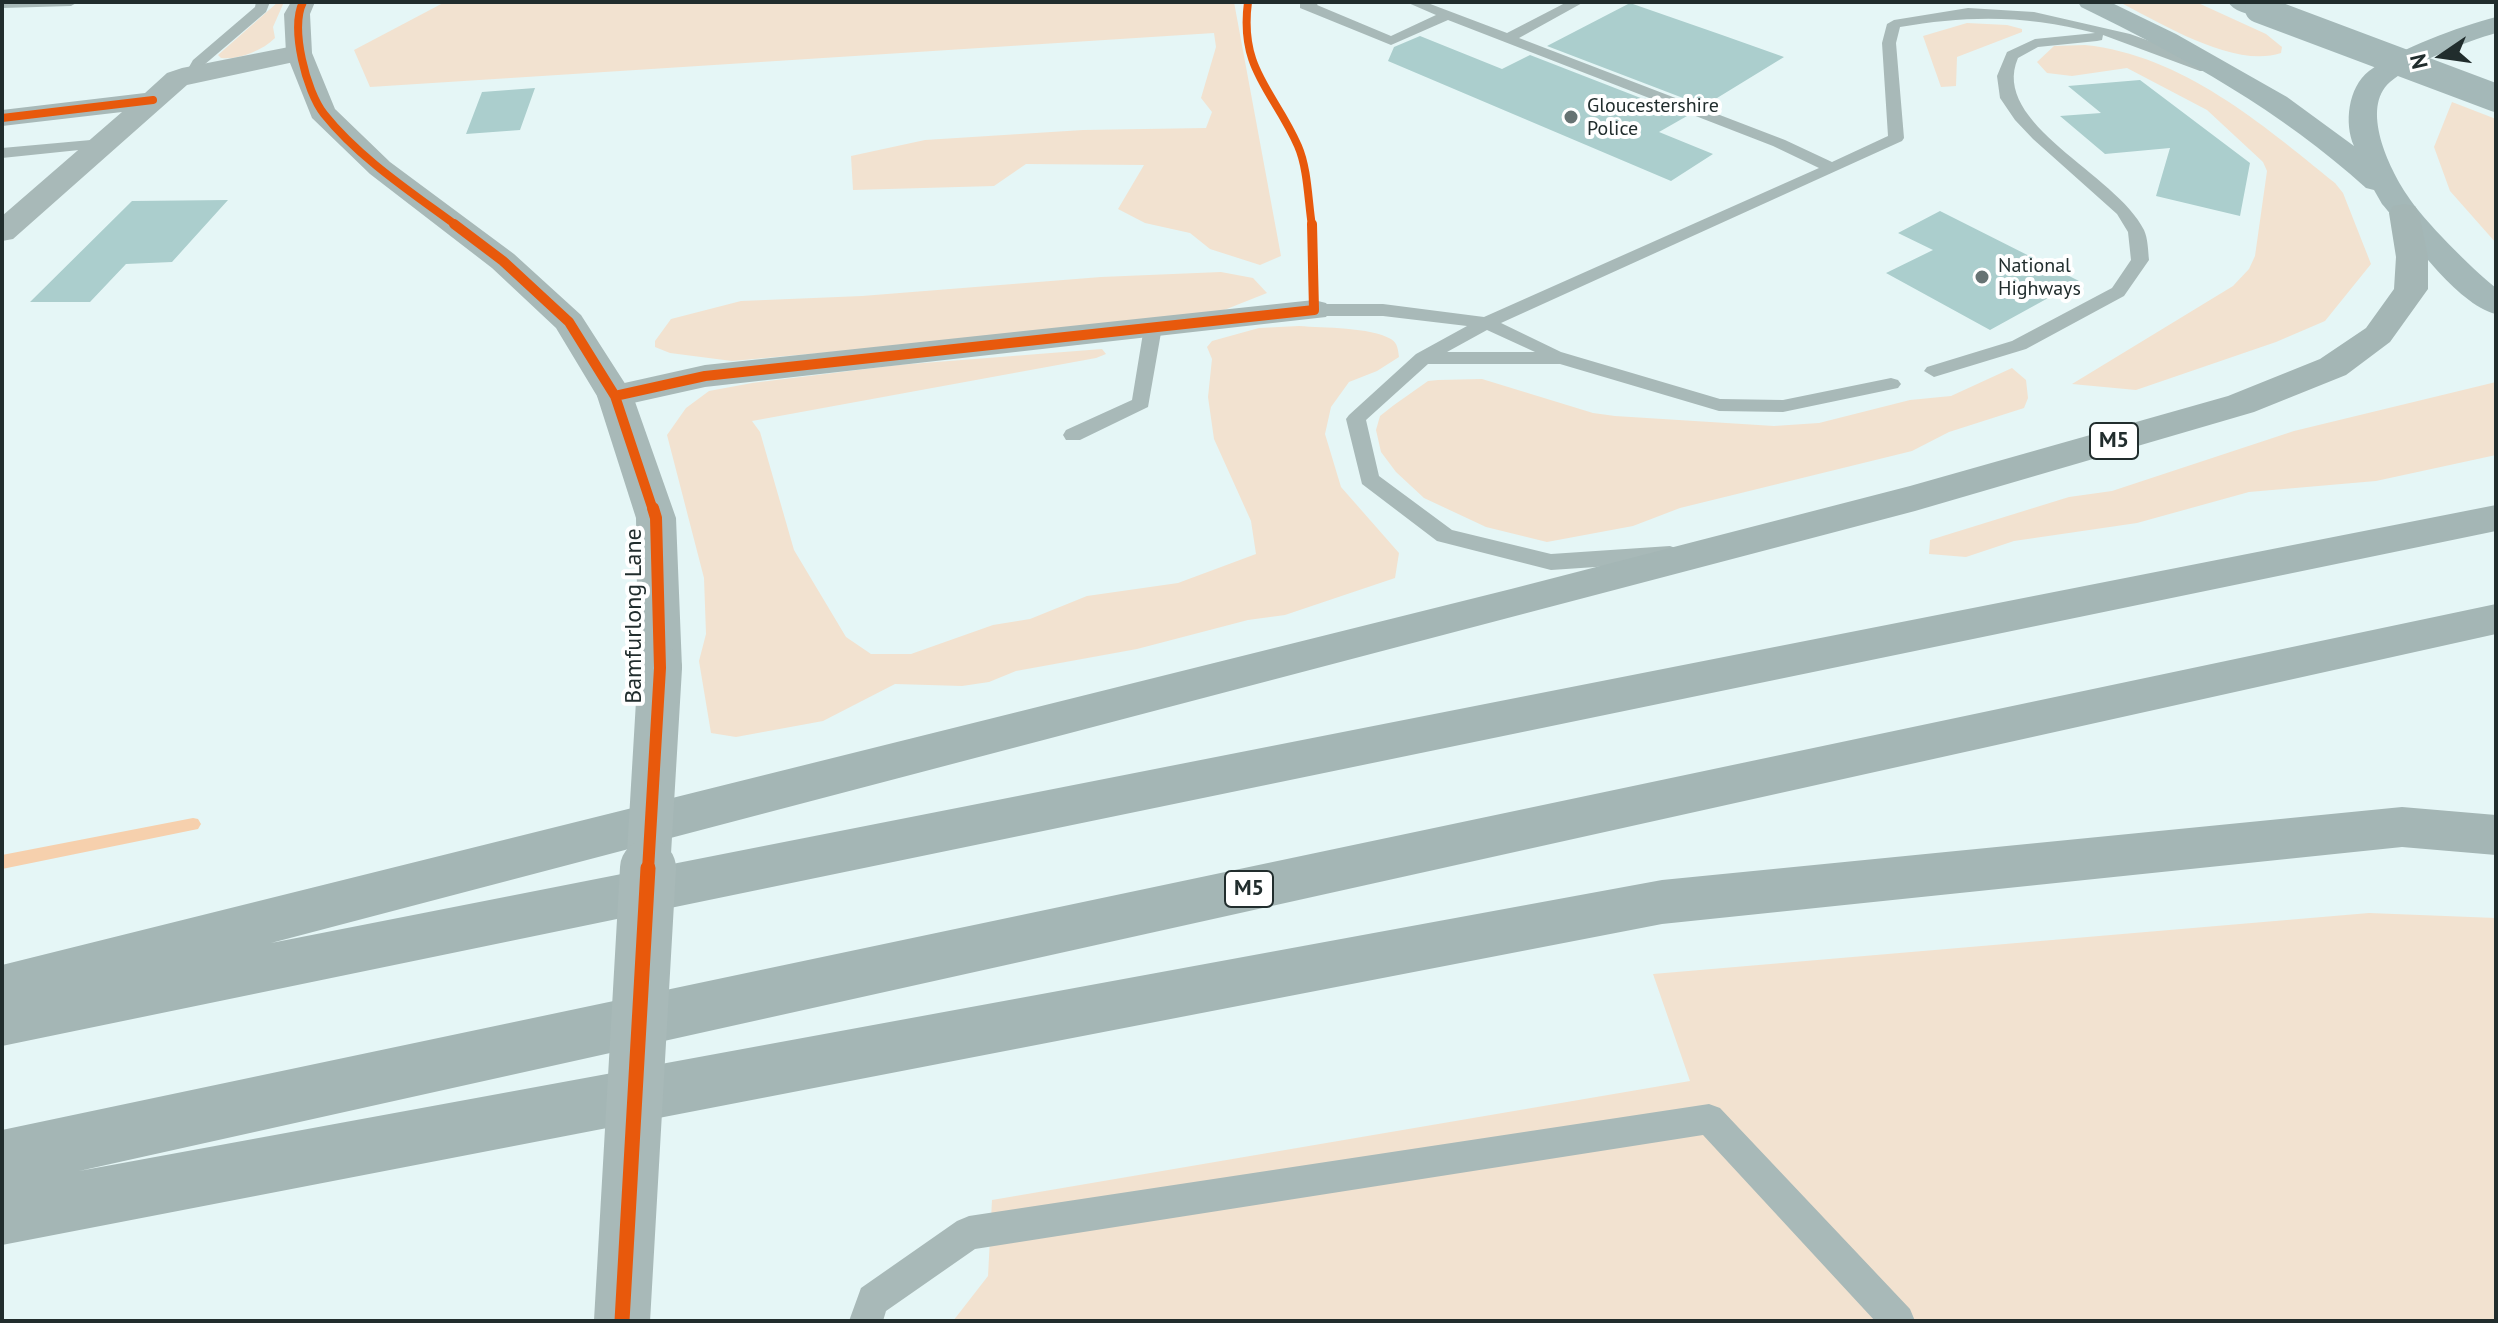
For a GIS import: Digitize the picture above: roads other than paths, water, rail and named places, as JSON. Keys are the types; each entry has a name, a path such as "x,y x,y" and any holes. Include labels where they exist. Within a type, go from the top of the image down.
{"highway":[{"path":"2090,2 2187,48 2284,106 2340,146 2399,205 2469,283 2496,304"},
{"path":"2299,2 2496,74"},
{"path":"2250,6 2496,98"},
{"path":"2399,205 2365,138 2361,112 2377,78 2452,38 2496,25"},
{"name":"M5","path":"2,989 497,865 1915,498 2241,404 2333,367 2378,335 2411,289 2412,257 2399,205"},
{"path":"2,1021 2496,518"},
{"name":"M5","path":"2,1159 2496,619"},
{"path":"2,1215 1662,902 2402,827 2496,835"}],"street":[{"name":"Bamfurlong Lane","path":"303,2 297,14 299,53 322,112 380,168 503,261 569,322 615,396 656,518 660,668 622,1321"},
{"path":"2,232 177,79 299,53"},
{"path":"2,118 153,100"},
{"path":"615,396 705,376 1314,310"}],"lane":[{"path":"2,4 71,2"},
{"path":"192,74 198,63 261,9 263,2"},
{"path":"1312,2 1305,5 1391,41 1448,15"},
{"path":"1413,2 1779,143 1831,168"},
{"path":"1509,38 1577,2"},
{"path":"1708,552 1551,562 1445,536 1369,479 1356,419 1423,358 1486,323 1896,138 1889,43 1894,24 1983,12 2050,18 2191,61 2284,106"},
{"path":"1934,371 2019,345 2118,292 2140,260 2135,229 2099,186 2029,128 2007,99 2004,78 2012,55 2035,43 2116,36"},
{"path":"2,153 102,144"},
{"path":"1314,310 1383,310 1486,323 1561,358 1719,405 1783,406 1891,384"},
{"path":"1073,435 1141,403 1153,327"},
{"path":"1423,358 1561,358"},
{"path":"866,1321 873,1300 969,1233 1709,1119 1898,1321"}],"waterway":[{"path":"2,862 193,824"}],"place":[{"name":"Gloucestershire Police","path":"1571,117"},
{"name":"National Highways","path":"1982,277"}]}
